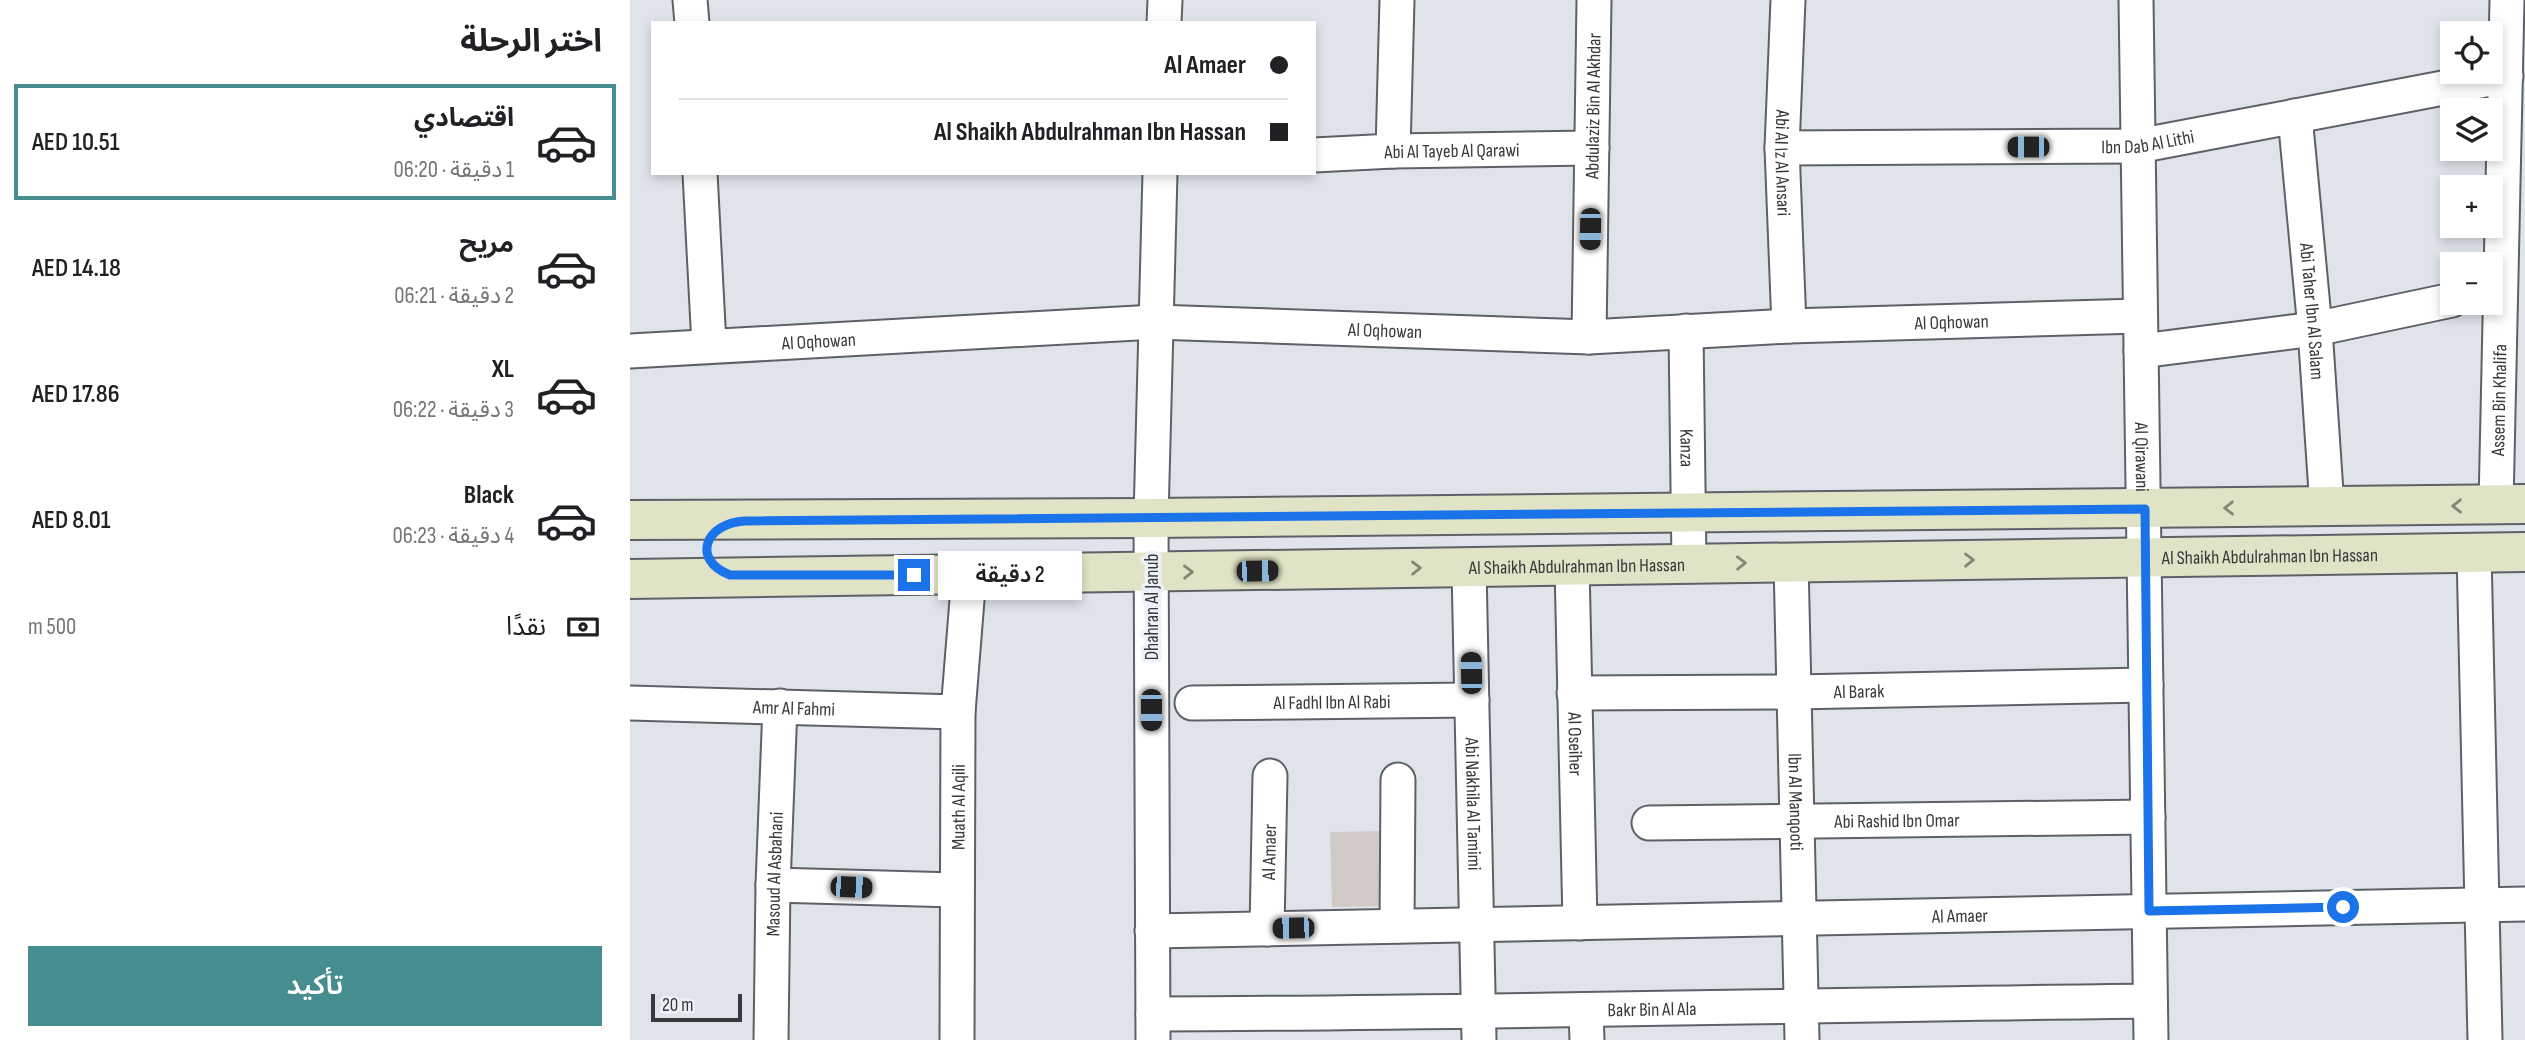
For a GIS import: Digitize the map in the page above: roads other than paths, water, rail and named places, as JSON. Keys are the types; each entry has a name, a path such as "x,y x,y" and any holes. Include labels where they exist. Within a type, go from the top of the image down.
{"street":[{"path":"690,0 692,21"},
{"path":"1164,21 1165,0"},
{"path":"1393,151 1397,0"},
{"name":"Abdulaziz Bin Al Akhdar","path":"1589,337 1594,0"},
{"name":"Abi Al Iz Al Ansari","path":"1788,0 1782,148 1789,326"},
{"name":"Al Qirawani","path":"2136,0 2151,1040"},
{"name":"Assem Bin Khalifa","path":"2502,252 2514,188 2506,76 2507,0"},
{"name":"Ibn Dab Al Lithi","path":"1782,148 2138,146 2506,76"},
{"name":"Abi Taher Ibn Al Salam","path":"2295,117 2315,329 2327,507"},
{"name":"Abi Al Tayeb Al Qarawi","path":"1316,155 1592,148"},
{"path":"700,175 709,345"},
{"name":"Dhahran Al Janub","path":"1153,1027 1151,518 1160,175"},
{"path":"2141,351 2315,329 2440,303"},
{"name":"Assem Bin Khalifa","path":"2497,315 2511,505"},
{"name":"Al Oqhowan","path":"630,351 1155,322 1589,337 1789,326 2140,316"},
{"name":"Kanza","path":"1686,331 1689,564"},
{"path":"630,520 1151,518 2511,505"},
{"path":"630,520 654,527 663,537 667,549 665,562 658,573 630,579"},
{"path":"745,521 725,524 716,529 708,546 713,565 720,571 730,575 748,575"},
{"path":"2474,552 2485,1040"},
{"name":"Al Shaikh Abdulrahman Ibn Hassan","path":"630,579 748,575 969,575 2525,552"},
{"name":"Ibn Al Manqooti","path":"1791,562 1802,1040"},
{"name":"Al Oseiher","path":"1572,566 1580,923"},
{"name":"Abi Nakhila Al Tamimi","path":"1469,568 1479,1026"},
{"name":"Muath Al Aqili","path":"957,1040 958,712 969,575"},
{"name":"Al Barak","path":"1574,693 2146,685"},
{"name":"Al Fadhl Ibn Al Rabi","path":"1192,704 1472,700"},
{"name":"Amr Al Fahmi","path":"630,703 958,712"},
{"name":"Masoud Al Asbahani","path":"771,1040 773,885 780,706"},
{"name":"Al Amaer","path":"1267,929 1270,776"},
{"path":"1397,926 1398,780"},
{"name":"Abi Rashid Ibn Omar","path":"1649,823 2148,817"},
{"path":"773,885 956,890"},
{"name":"Al Amaer","path":"1152,931 2525,904"},
{"name":"Bakr Bin Al Ala","path":"1153,1027 1586,1025 1801,1005 2150,1001"}]}
